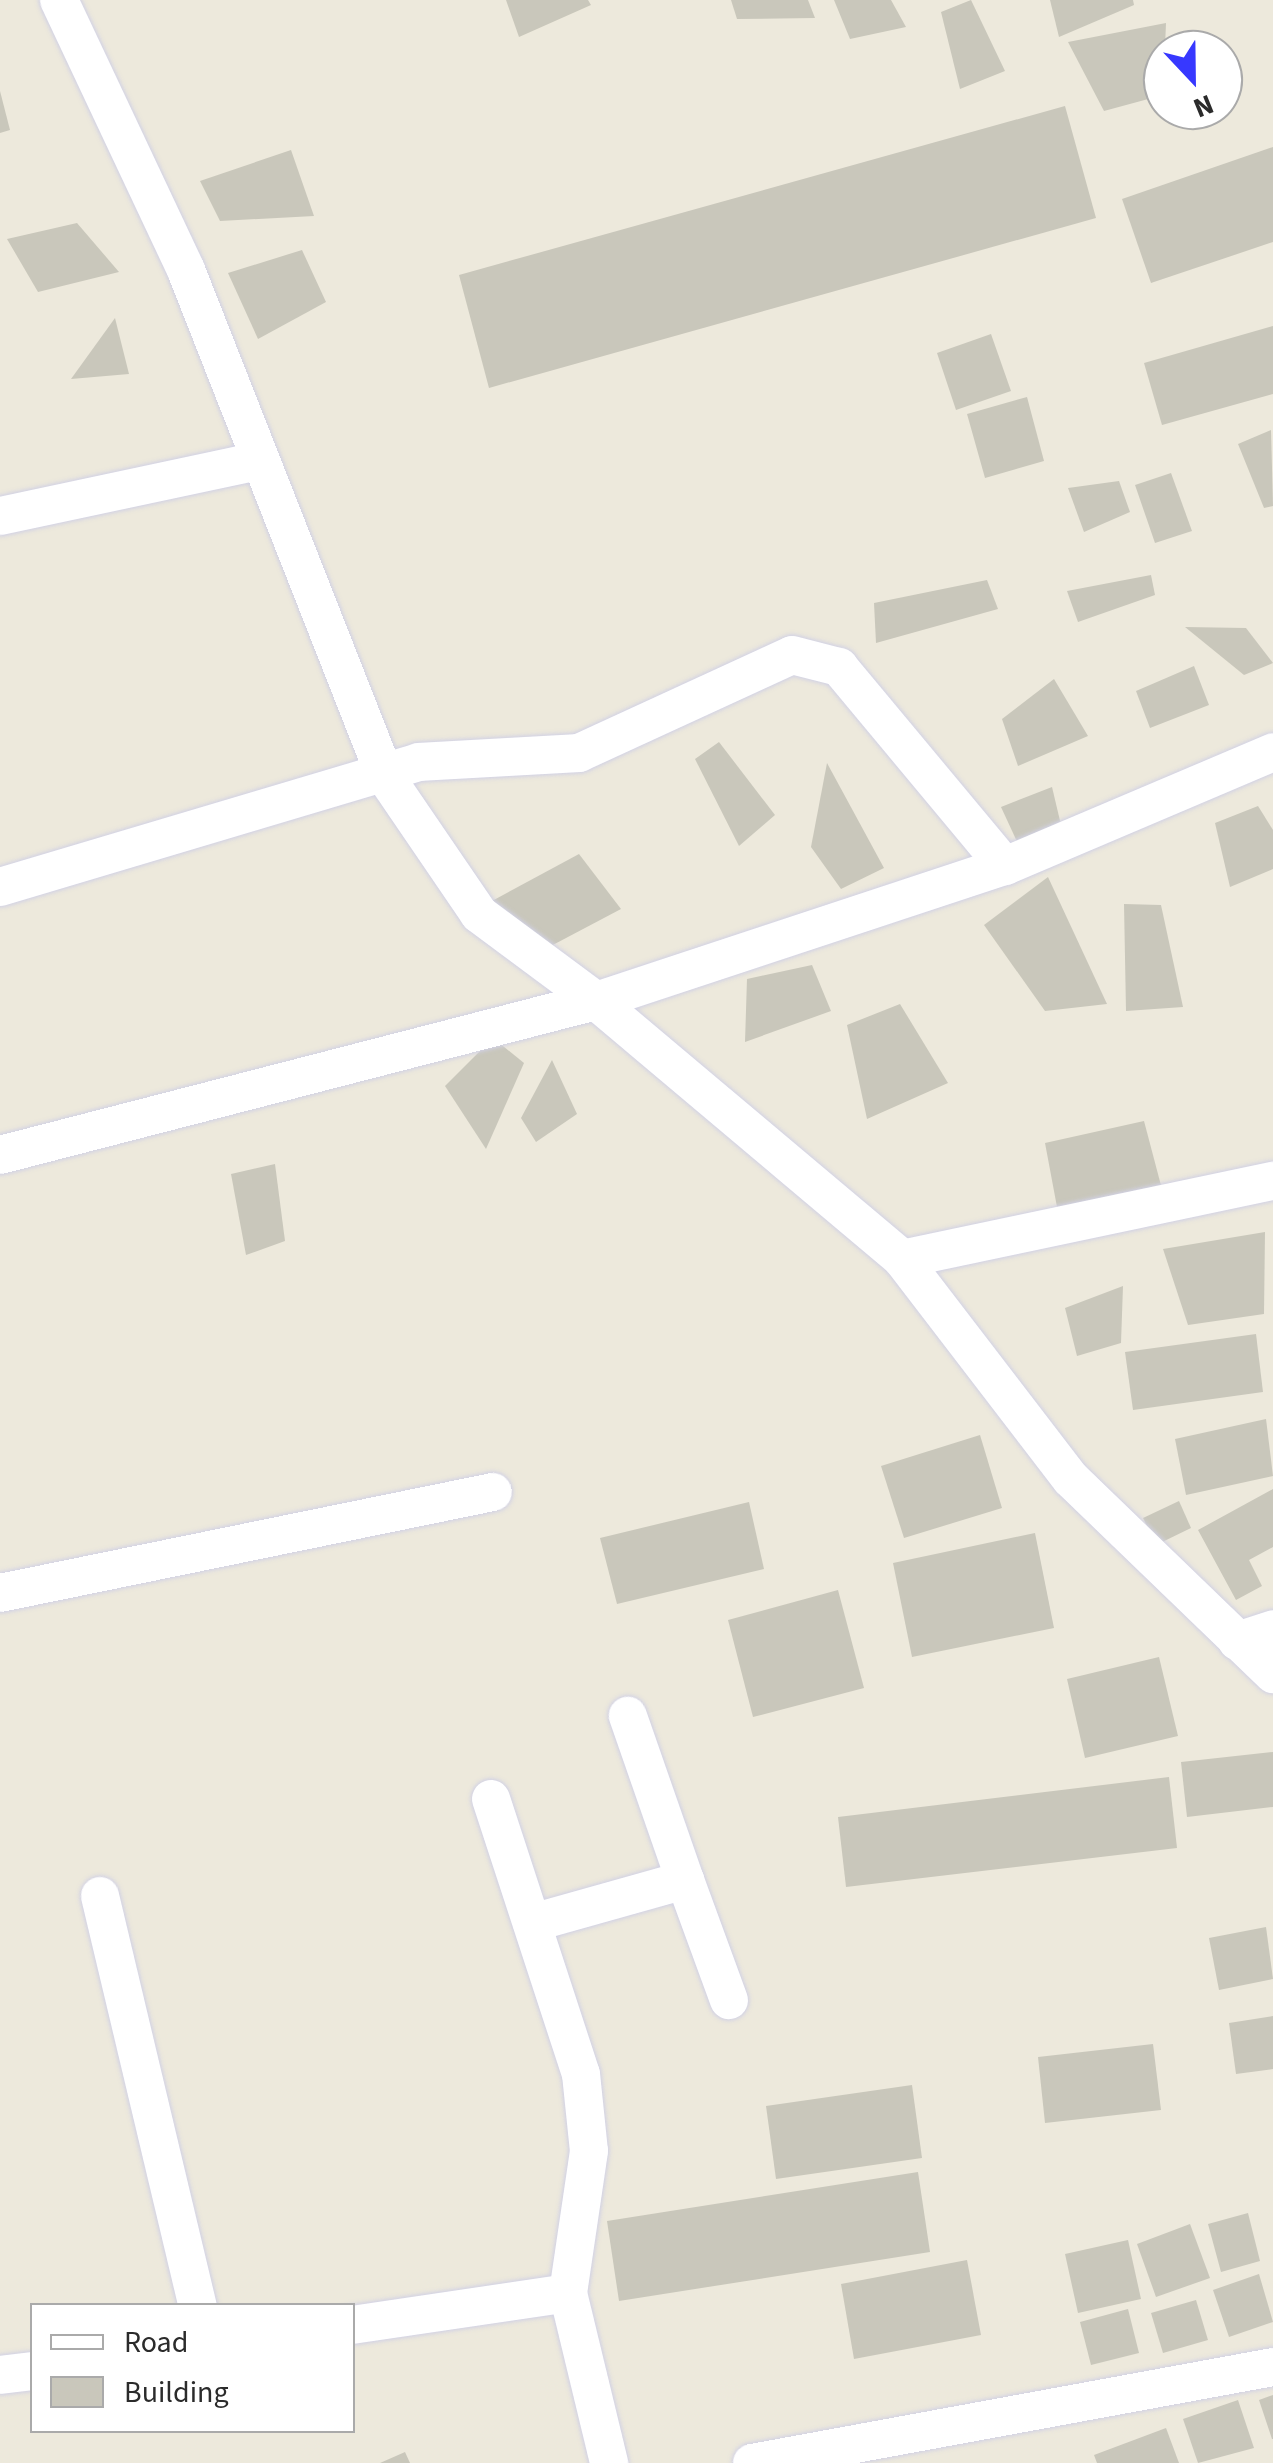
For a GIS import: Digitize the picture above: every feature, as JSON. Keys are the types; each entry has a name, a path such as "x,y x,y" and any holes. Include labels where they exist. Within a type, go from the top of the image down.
{"street":[{"path":"59,0 186,270 385,776 479,914 596,1001 902,1259 1071,1478 1273,1674"},
{"path":"0,516 258,461"},
{"path":"0,887 385,776 420,762 579,752 792,655 839,667 1005,866"},
{"path":"0,1155 596,1001 1005,866 1273,752"},
{"path":"902,1259 1273,1181"},
{"path":"0,1593 493,1492"},
{"path":"1237,1642 1273,1629"},
{"path":"628,1716 730,2000"},
{"path":"491,1799 583,2093 589,2151 568,2293 609,2463"},
{"path":"532,1922 686,1880"},
{"path":"100,1896 197,2303"},
{"path":"355,2325 568,2293"},
{"path":"752,2463 1273,2366"},
{"path":"0,2375 30,2371"}],"building":[{"path":"506,0 588,0 591,5 519,37"},
{"path":"731,0 808,0 815,18 737,19"},
{"path":"834,0 891,0 906,27 850,39"},
{"path":"971,0 1005,71 960,89 941,12"},
{"path":"1050,0 1133,0 1134,5 1059,37"},
{"path":"1166,23 1166,30 1143,30 1143,100 1104,111 1068,42"},
{"path":"0,91 10,130 0,133"},
{"path":"1065,106 1096,218 489,388 459,275"},
{"path":"1273,147 1273,242 1151,283 1122,199"},
{"path":"291,150 314,216 220,221 200,181"},
{"path":"77,223 119,272 38,292 7,239"},
{"path":"302,250 326,302 258,339 228,273"},
{"path":"115,318 129,374 71,379"},
{"path":"1273,326 1273,394 1162,425 1144,363"},
{"path":"991,334 1011,391 956,410 937,353"},
{"path":"1027,397 1044,461 985,478 967,414"},
{"path":"1271,430 1273,506 1264,508 1238,444"},
{"path":"1171,473 1192,531 1155,543 1135,485"},
{"path":"1119,481 1130,512 1084,532 1068,488"},
{"path":"1151,575 1155,595 1078,622 1067,591"},
{"path":"987,580 998,609 876,643 874,603"},
{"path":"1185,627 1246,628 1273,663 1244,675"},
{"path":"1194,666 1209,705 1150,728 1136,691"},
{"path":"1054,679 1088,736 1018,766 1002,719"},
{"path":"719,742 775,815 739,846 695,759"},
{"path":"827,763 884,868 841,889 811,847"},
{"path":"1052,787 1061,825 1019,846 1001,807"},
{"path":"1258,806 1273,830 1273,869 1230,887 1215,823"},
{"path":"579,854 621,909 549,947 492,901"},
{"path":"1048,877 1107,1004 1045,1011 984,925"},
{"path":"1124,904 1161,905 1183,1007 1126,1011"},
{"path":"812,965 831,1011 745,1042 747,979"},
{"path":"900,1004 948,1083 867,1119 847,1025"},
{"path":"493,1038 524,1063 486,1149 445,1086"},
{"path":"552,1060 577,1114 536,1142 521,1118"},
{"path":"1144,1121 1163,1193 1057,1207 1045,1143"},
{"path":"275,1164 285,1241 246,1255 231,1174"},
{"path":"1265,1232 1264,1314 1188,1325 1163,1249"},
{"path":"1123,1286 1121,1343 1077,1356 1065,1308"},
{"path":"1256,1334 1263,1392 1133,1410 1125,1352"},
{"path":"1266,1419 1273,1476 1186,1495 1175,1439"},
{"path":"980,1435 1002,1508 904,1538 881,1466"},
{"path":"1273,1489 1273,1547 1249,1560 1262,1586 1236,1600 1198,1530"},
{"path":"1179,1501 1191,1528 1156,1545 1143,1518"},
{"path":"749,1502 764,1569 617,1604 600,1538"},
{"path":"1035,1533 1054,1628 912,1657 893,1563"},
{"path":"838,1590 864,1688 753,1717 728,1620"},
{"path":"1159,1657 1178,1736 1085,1758 1067,1679"},
{"path":"1273,1752 1273,1807 1187,1817 1181,1762"},
{"path":"1169,1777 1177,1848 846,1887 838,1817"},
{"path":"1266,1927 1273,1979 1219,1990 1209,1938"},
{"path":"1273,2016 1273,2069 1236,2074 1229,2023"},
{"path":"1153,2044 1161,2110 1045,2123 1038,2057"},
{"path":"912,2085 922,2158 776,2179 766,2106"},
{"path":"918,2172 930,2252 619,2301 607,2221"},
{"path":"1248,2213 1260,2261 1221,2272 1208,2224"},
{"path":"1190,2224 1210,2278 1156,2297 1137,2244"},
{"path":"1128,2240 1141,2299 1078,2313 1065,2254"},
{"path":"967,2260 981,2335 854,2359 841,2284"},
{"path":"1259,2274 1273,2322 1229,2337 1213,2290"},
{"path":"1196,2300 1208,2340 1163,2353 1151,2313"},
{"path":"1128,2309 1139,2353 1091,2365 1080,2322"},
{"path":"1273,2395 1273,2439 1272,2439 1259,2400"},
{"path":"1238,2400 1254,2448 1198,2463 1183,2419"},
{"path":"1166,2428 1179,2463 1097,2463 1094,2455"},
{"path":"405,2452 410,2463 380,2463"}]}
